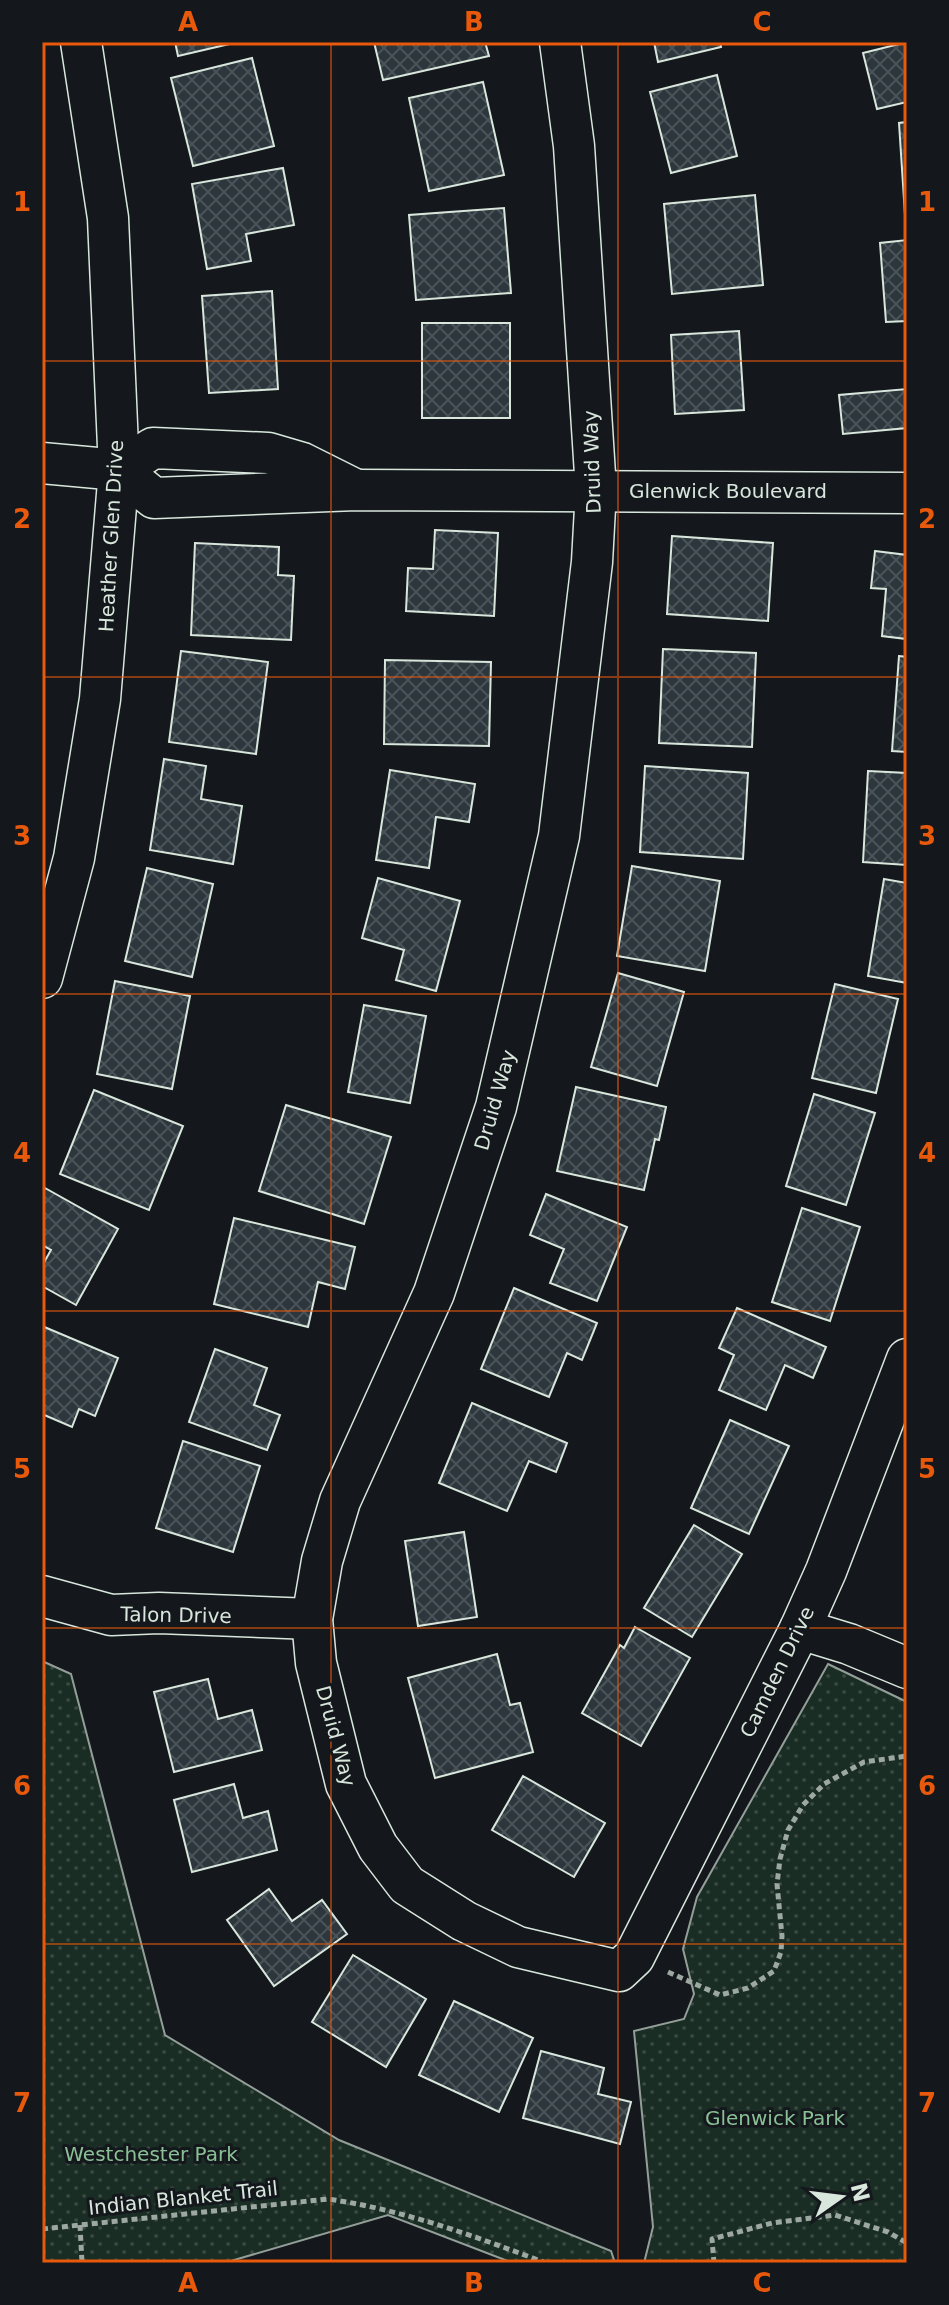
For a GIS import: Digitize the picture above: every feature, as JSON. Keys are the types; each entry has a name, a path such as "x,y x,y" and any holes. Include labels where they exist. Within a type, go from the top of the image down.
{"street":[{"name":"Heather Glen Drive","path":"42,978 74,858 100,699 119,470 108,218 81,42"},
{"name":"Druid Way","path":"560,42 574,146 596,490 592,562 559,836 496,1107 434,1293 340,1501 322,1561 312,1619 316,1663 346,1784 378,1847 407,1885 464,1921 518,1947 626,1964"},
{"path":"42,463 119,470"},
{"name":"Glenwick Boulevard","path":"119,470 154,498 356,490 907,493"},
{"name":"Camden Drive","path":"626,1964 800,1629 826,1571 907,1359"},
{"name":"Talon Drive","path":"42,1596 111,1615 159,1613 312,1619"},
{"path":"800,1629 849,1644 907,1668"}],"path":[{"path":"626,1964 720,1995 748,1988 774,1971 781,1952 782,1936 777,1884 780,1859 788,1830 803,1805 824,1784 864,1762 907,1756"},
{"name":"Indian Blanket Trail","path":"42,2229 328,2199 370,2205 453,2228 546,2263"},
{"path":"714,2263 712,2239 772,2223 835,2215 888,2232 907,2243"},
{"path":"80,2225 82,2263"}],"green space":[{"name":"Westchester Park","path":"42,1661 71,1674 165,2035 339,2140 611,2251 615,2263 513,2263 388,2215 224,2263 42,2263"},
{"name":"Glenwick Park","path":"828,1664 907,1702 907,2263 644,2263 653,2227 634,2031 684,2019 694,1994 683,1949 697,1897"}],"building":[{"path":"175,42 238,42 178,56"},
{"path":"374,42 485,42 489,56 383,80"},
{"path":"654,42 720,42 721,47 658,62"},
{"path":"907,42 907,102 877,109 863,53"},
{"path":"252,58 274,146 193,166 171,78"},
{"path":"717,75 737,156 671,173 650,92"},
{"path":"483,82 504,175 429,191 409,98"},
{"path":"907,122 907,214 905,215 899,123"},
{"path":"283,168 294,225 246,234 251,261 207,269 192,184"},
{"path":"755,195 763,285 672,294 664,204"},
{"path":"504,208 511,293 416,300 409,215"},
{"path":"907,240 907,321 886,322 880,243"},
{"path":"272,291 278,389 209,393 202,296"},
{"path":"422,323 510,323 510,418 422,418"},
{"path":"739,331 744,410 675,414 671,335"},
{"path":"907,389 907,428 843,434 839,395"},
{"path":"435,530 498,533 494,616 406,611 408,568 433,569"},
{"path":"672,536 773,543 768,621 667,614"},
{"path":"195,543 279,547 278,575 294,576 291,640 191,635"},
{"path":"875,551 907,555 907,639 882,636 886,589 871,588"},
{"path":"663,649 756,653 752,747 659,743"},
{"path":"181,651 268,662 256,754 169,742"},
{"path":"899,656 907,657 907,752 892,751"},
{"path":"385,660 491,662 489,746 384,744"},
{"path":"164,759 206,766 201,799 242,806 233,864 150,850"},
{"path":"645,766 748,773 743,859 640,852"},
{"path":"390,770 475,784 469,822 436,817 429,868 376,860"},
{"path":"868,771 907,773 907,865 863,862"},
{"path":"632,866 720,881 705,971 617,956"},
{"path":"147,868 213,884 192,977 125,961"},
{"path":"378,878 460,901 436,991 396,980 404,950 362,938"},
{"path":"884,879 907,883 907,983 868,976"},
{"path":"618,973 684,992 657,1086 591,1067"},
{"path":"115,981 190,996 172,1089 97,1074"},
{"path":"835,984 898,999 876,1093 812,1078"},
{"path":"364,1005 426,1016 410,1103 348,1092"},
{"path":"576,1087 666,1107 659,1140 655,1139 644,1190 557,1171"},
{"path":"94,1090 183,1126 149,1210 60,1174"},
{"path":"814,1094 875,1113 846,1205 786,1186"},
{"path":"286,1105 391,1137 364,1224 259,1191"},
{"path":"45,1188 118,1229 76,1305 42,1286 42,1266 51,1250 42,1245 42,1193"},
{"path":"546,1194 627,1227 597,1301 550,1283 564,1249 530,1235"},
{"path":"802,1208 860,1227 830,1321 772,1302"},
{"path":"234,1218 355,1247 345,1289 318,1282 308,1327 214,1304"},
{"path":"514,1288 597,1323 582,1360 567,1353 549,1397 481,1369"},
{"path":"737,1308 826,1347 813,1378 785,1365 766,1410 719,1390 734,1355 719,1348"},
{"path":"42,1326 118,1358 95,1416 79,1409 72,1427 42,1414"},
{"path":"215,1349 267,1368 254,1405 280,1415 267,1450 189,1422"},
{"path":"472,1403 567,1443 556,1472 529,1461 507,1511 439,1483"},
{"path":"730,1420 789,1446 749,1534 691,1508"},
{"path":"183,1441 260,1466 233,1552 156,1528"},
{"path":"694,1525 742,1554 692,1637 644,1608"},
{"path":"464,1532 477,1617 418,1626 405,1541"},
{"path":"635,1627 690,1658 641,1746 582,1713 620,1645 624,1648"},
{"path":"497,1654 510,1705 520,1703 533,1752 435,1778 408,1678"},
{"path":"208,1679 218,1719 252,1710 262,1750 174,1772 154,1692"},
{"path":"523,1776 605,1823 574,1877 492,1830"},
{"path":"234,1784 243,1818 268,1811 277,1850 192,1872 174,1800"},
{"path":"269,1889 292,1921 322,1900 347,1934 274,1986 227,1920"},
{"path":"353,1955 426,1999 386,2067 312,2022"},
{"path":"454,2001 533,2038 499,2112 419,2075"},
{"path":"541,2051 604,2068 598,2094 631,2102 620,2144 523,2118"}]}
